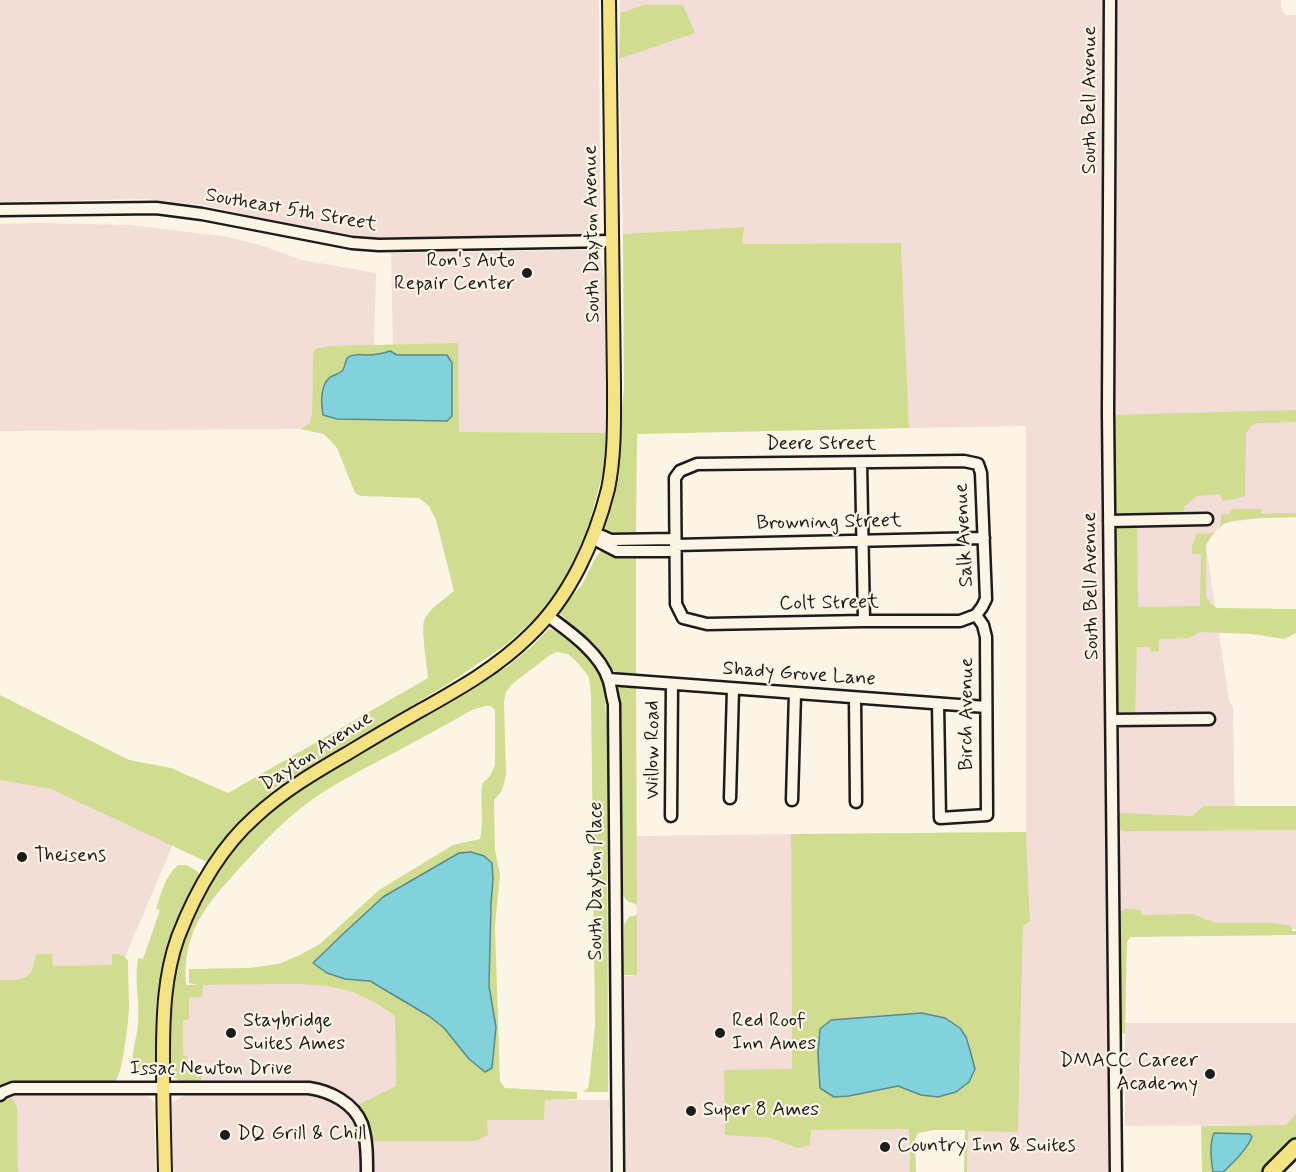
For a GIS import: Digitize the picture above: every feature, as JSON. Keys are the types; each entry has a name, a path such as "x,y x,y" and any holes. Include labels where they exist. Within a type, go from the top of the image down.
{"highway":[{"path":"1271,1172 1296,1146"}],"main road":[{"name":"South Dayton Avenue","path":"609,0 614,396 612,467"},
{"name":"Dayton Avenue","path":"165,1172 164,1005 168,971 178,938 209,873 233,840 253,818 281,795 309,775 465,686 499,663 531,635 548,616 568,586 593,535 612,467"}],"street":[{"name":"South Bell Avenue","path":"1110,0 1109,521 1116,1172"},
{"name":"Southeast 5th Street","path":"0,210 156,208 202,214 343,241 379,244 612,241"},
{"name":"Deere Street","path":"675,545 675,478 680,471 697,464 964,461"},
{"name":"Salk Avenue","path":"964,461 978,464 981,473 986,599 976,615"},
{"path":"861,463 864,621"},
{"path":"1109,521 1207,519"},
{"name":"Browning Street","path":"593,535 611,540 675,545 984,538"},
{"name":"Colt Street","path":"675,545 676,604 683,618 707,624 960,621 976,615"},
{"name":"Birch Avenue","path":"938,704 940,818 987,816 986,637 983,625 976,615"},
{"name":"South Dayton Place","path":"548,616 580,641 598,661 609,679 614,704 618,1172"},
{"name":"Shady Grove Lane","path":"609,679 986,707"},
{"name":"Willow Road","path":"671,816 672,684"},
{"path":"730,798 733,688"},
{"path":"792,800 795,693"},
{"path":"855,698 856,802"},
{"path":"1112,720 1209,719"},
{"name":"Issac Newton Drive","path":"0,1095 13,1088 309,1088 323,1090 349,1107 362,1124 367,1153 367,1172"}],"shaded area":[{"path":"0,0 599,0 599,224 585,237 375,238 288,224 204,205 144,199 0,202"},
{"path":"620,0 1281,0 1282,11 1286,15 1296,15 1296,517 1221,523 1206,545 1229,701 1233,707 1235,830 1296,830 1296,929 1109,924 1111,1172 967,1172 968,1131 1018,1131 1023,925 1030,920 1026,832 1026,426 909,428 901,243 742,244 743,227 623,234 619,59 694,33 643,5 620,13"},
{"path":"0,224 129,225 223,236 260,245 302,260 376,273 374,346 329,346 315,349 310,423 300,429 0,431"},
{"path":"589,250 600,259 604,278 607,433 459,432 458,343 393,345 391,253"},
{"path":"0,780 51,789 173,844 125,957 120,954 112,965 53,966 34,960 28,975 20,980 0,980"},
{"path":"791,834 792,1069 725,1134 771,1138 797,1148 811,1130 909,1129 910,1172 625,1172 624,976 637,975 636,836"},
{"path":"297,984 326,986 350,991 374,1002 395,1016 396,1086 355,1106 339,1092 326,1087 186,1084 178,1081 170,1072 172,985"},
{"name":"DMACC Career Academy","path":"1125,1023 1296,1023 1296,1114 1287,1125 1125,1126"},
{"path":"12,1093 143,1094 147,1096 154,1102 156,1111 154,1123 156,1172 18,1172 17,1107 13,1099 6,1096"},
{"path":"308,1093 330,1098 348,1112 355,1122 361,1141 475,1141 487,1120 544,1120 545,1100 609,1100 609,1172 173,1172 169,1118 171,1104 184,1095"}],"green space":[{"path":"643,5 683,5 695,33 619,59 620,13"},
{"path":"744,227 742,244 901,243 909,428 637,434 636,534 612,535 605,532 602,526 609,508 616,473 624,388 623,234"},
{"path":"458,343 459,432 607,433 603,472 588,527 567,576 541,613 507,644 448,684 275,788 236,826 207,862 51,789 0,780 0,695 129,760 171,768 228,793 428,678 424,621 433,608 454,591 436,520 429,506 419,498 361,496 355,493 337,448 324,434 300,429 310,423 315,349 329,346"},
{"path":"1296,410 1296,422 1258,423 1251,426 1246,433 1245,496 1223,501 1219,494 1197,496 1185,506 1183,513 1120,515 1115,513 1113,509 1111,415"},
{"path":"1261,509 1261,514 1296,513 1296,517 1239,520 1224,524 1217,530 1221,523 1221,514 1230,514 1230,511"},
{"path":"1137,525 1138,607 1200,606 1201,554 1192,554 1192,546 1197,533 1216,532 1206,545 1206,596 1210,603 1217,608 1296,609 1296,633 1284,639 1252,634 1199,632 1189,638 1159,639 1159,651 1151,652 1150,647 1137,647 1135,713 1122,714 1118,711 1113,531 1119,526"},
{"path":"603,549 616,557 636,556 636,676 617,673 598,648 560,614 564,605 583,583"},
{"path":"549,629 557,631 582,651 603,685 607,723 608,1092 583,1092 588,1088 589,1083 595,1026 589,677 568,654 557,652 512,684 506,692 504,702 506,773 501,792 494,800 495,850 500,875 495,926 500,1081 505,1088 577,1092 577,1099 545,1100 544,1120 487,1120 488,1135 475,1141 371,1141 366,1123 355,1106 396,1086 395,1016 374,1002 350,991 326,986 297,984 203,985 202,997 189,998 189,1019 183,1020 183,1055 188,1057 183,1063 193,1073 196,1070 199,1071 202,1076 201,1080 196,1084 185,1083 176,1078 170,1072 169,1015 177,957 186,927 201,896 218,868 241,838 258,819 286,796 507,667","holes":["491,706 495,710 495,765 490,776 482,784 480,839 453,845 379,890 320,944 298,956 278,964 250,968 189,969 189,983 199,985 186,985 188,950 205,910 236,872 284,823 311,800 343,780 472,710"]},
{"path":"623,685 636,685 637,905 627,901 622,893 622,723 618,689"},
{"path":"1204,806 1296,806 1296,830 1124,831 1119,829 1119,813 1192,816"},
{"path":"1026,832 1030,921 1023,926 1018,1132 968,1131 967,1172 964,1172 965,1130 934,1130 918,1133 915,1139 916,1172 910,1172 909,1129 811,1130 810,1145 797,1148 771,1138 725,1135 724,1070 792,1069 791,834"},
{"path":"178,865 187,865 198,872 200,877 172,934 163,962 156,1005 155,1069 150,1075 143,1077 137,1074 133,1066 133,1050 138,1024 138,958 143,959 160,910 156,909 162,891 170,874"},
{"path":"1141,910 1142,915 1192,914 1216,923 1271,923 1291,926 1292,931 1296,931 1296,935 1130,937 1127,942 1125,1034 1119,1026 1119,916 1121,911"},
{"path":"637,915 637,975 624,975 624,925 629,917"},
{"path":"37,954 52,954 53,966 112,965 112,954 122,955 128,961 128,1025 120,1070 114,1083 11,1084 0,1088 0,980 27,976"},
{"path":"6,1096 13,1099 17,1107 18,1172 0,1172 0,1103"},
{"path":"1296,1114 1296,1137 1262,1172 1202,1172 1201,1126 1286,1125"}],"water":[{"path":"390,351 397,355 447,355 452,363 452,416 447,421 337,419 323,415 324,386 329,378 342,371 349,357"},
{"path":"471,852 484,856 492,863 489,986 496,1027 492,1068 485,1072 469,1059 444,1028 429,1016 370,981 345,979 327,973 313,963 383,897 459,853"},
{"path":"922,1013 945,1018 960,1028 966,1037 975,1069 969,1082 956,1092 938,1097 921,1095 898,1086 834,1097 820,1088 818,1053 820,1029 831,1020"},
{"path":"1214,1133 1250,1134 1252,1137 1243,1151 1223,1172 1213,1172 1211,1147"}],"place":[{"name":"Ron's Auto Repair Center","path":"527,273"},
{"name":"Theisens","path":"22,857"},
{"name":"Staybridge Suites Ames","path":"231,1033"},
{"name":"Red Roof Inn Ames","path":"720,1033"},
{"name":"DMACC Career Academy","path":"1210,1074"},
{"name":"Super 8 Ames","path":"691,1111"},
{"name":"DQ Grill & Chill","path":"225,1135"},
{"name":"Country Inn & Suites","path":"885,1147"}]}
